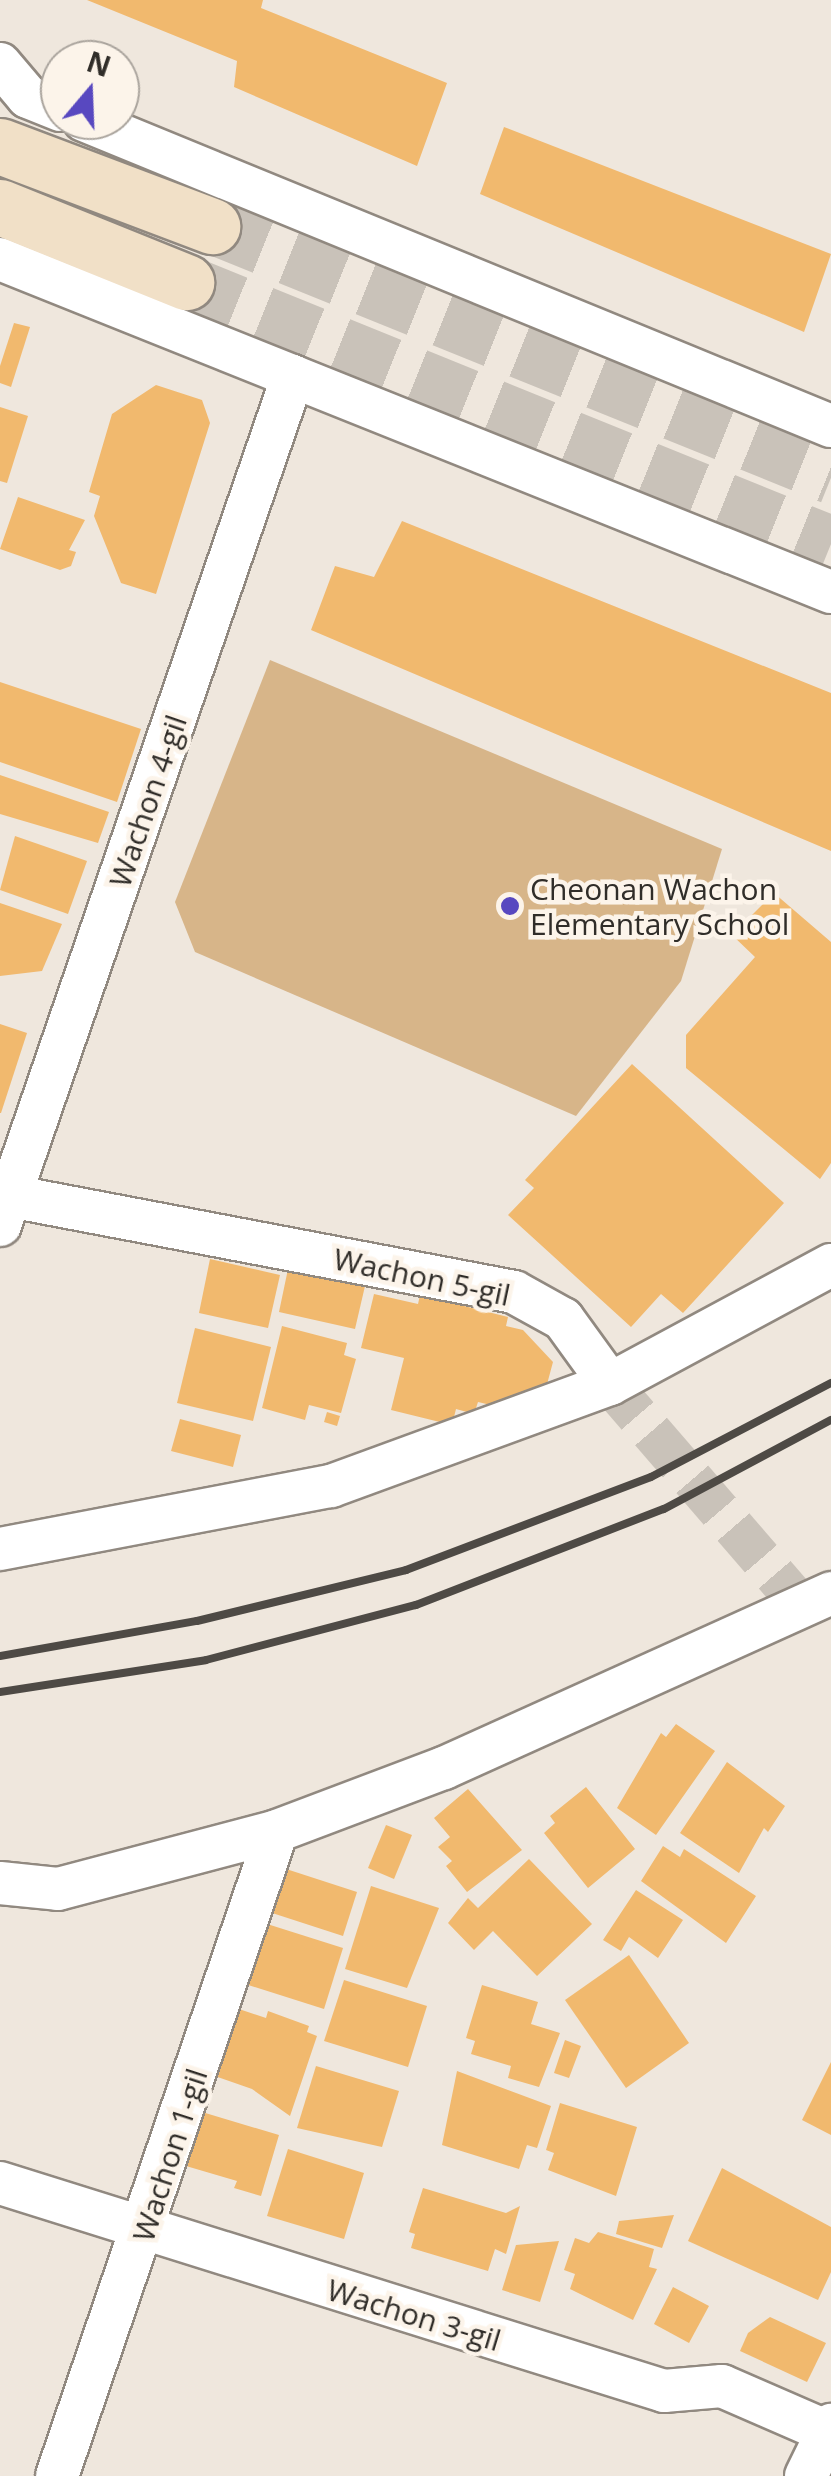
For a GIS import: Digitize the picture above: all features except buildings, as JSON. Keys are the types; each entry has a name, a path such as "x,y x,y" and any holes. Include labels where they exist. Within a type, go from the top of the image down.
{"street":[{"path":"0,64 28,97 40,102"},
{"path":"133,140 831,426"},
{"path":"0,146 212,226"},
{"path":"0,207 186,282"},
{"path":"0,259 831,592"},
{"name":"Wachon 4-gil","path":"5,1211 293,376"},
{"name":"Wachon 5-gil","path":"5,1211 514,1292 563,1318 610,1384"},
{"path":"0,1549 331,1486 610,1384 831,1265"},
{"path":"0,1883 58,1889 276,1832 444,1768 831,1593"},
{"name":"Wachon 1-gil","path":"57,2476 144,2232 276,1832"},
{"name":"Wachon 3-gil","path":"0,2183 144,2232 664,2391 722,2386 829,2429"},
{"path":"806,2476 829,2429"}],"shaded area":[{"path":"270,660 722,849 681,981 576,1116 195,952 175,902"}],"tunnel":[{"path":"212,226 831,476"},
{"path":"186,282 831,543"},
{"path":"610,1384 801,1605"}],"railway":[{"path":"0,1656 197,1621 406,1570 651,1477 831,1383"},
{"path":"0,1692 206,1660 416,1605 664,1509 831,1420"}],"place":[{"name":"Cheonan Wachon Elementary School","path":"510,906"}]}
